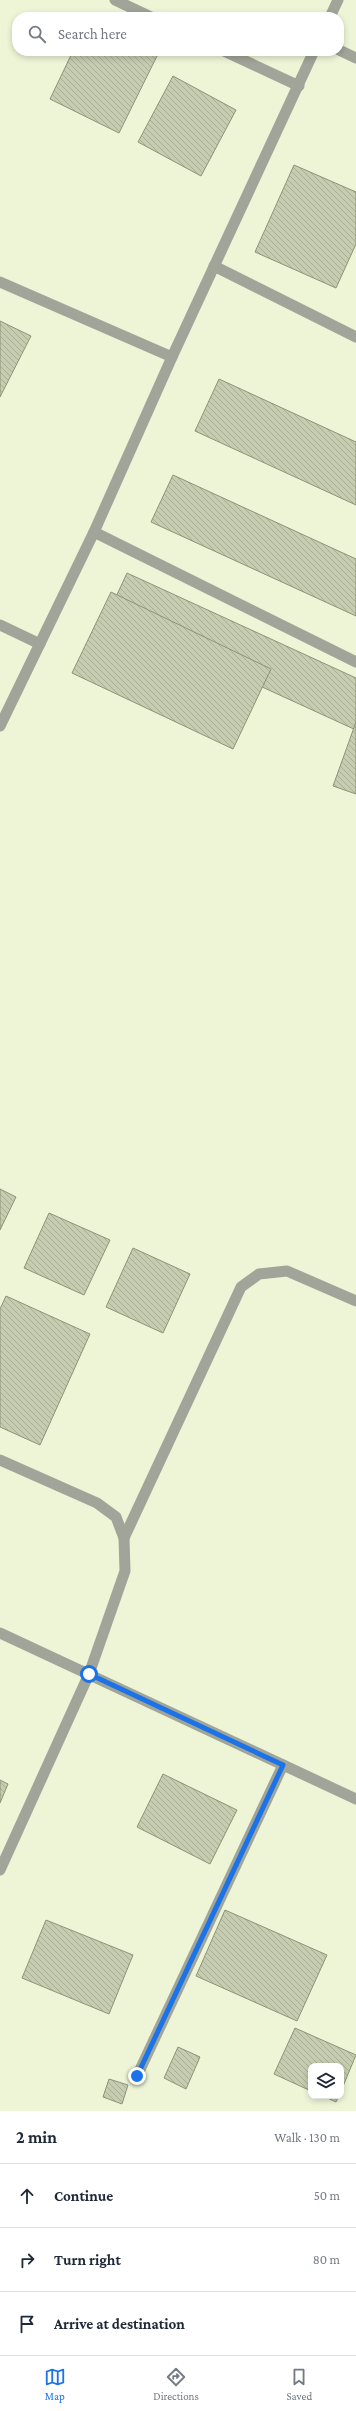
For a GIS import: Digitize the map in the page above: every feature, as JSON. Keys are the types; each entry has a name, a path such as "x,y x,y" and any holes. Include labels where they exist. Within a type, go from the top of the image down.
{"street":[{"path":"115,0 140,12"},
{"path":"332,12 338,0"},
{"path":"344,52 356,58"},
{"path":"235,56 299,86"},
{"path":"0,726 94,532 172,357 312,56"},
{"path":"214,266 356,337"},
{"path":"0,282 172,357"},
{"path":"94,532 356,662"},
{"path":"0,625 40,644"},
{"path":"124,1538 241,1287 259,1274 287,1271 356,1301"},
{"path":"0,1460 97,1503 116,1517 124,1538 124,1571 89,1674 0,1870"},
{"path":"0,1633 356,1799"},
{"path":"137,2076 283,1765"}],"building":[{"path":"71,56 157,56 119,133 50,99"},
{"path":"173,76 236,110 201,176 138,142"},
{"path":"294,165 356,192 356,244 336,288 255,252"},
{"path":"0,321 31,336 0,397"},
{"path":"219,379 356,442 356,505 195,431"},
{"path":"173,475 356,559 356,616 151,522"},
{"path":"127,573 356,678 356,730 107,616"},
{"path":"111,592 271,669 233,749 72,673"},
{"path":"356,722 356,794 333,786"},
{"path":"0,1189 16,1197 0,1230"},
{"path":"49,1213 110,1240 84,1295 24,1268"},
{"path":"133,1248 190,1274 163,1333 106,1307"},
{"path":"6,1296 90,1334 40,1445 0,1427 0,1309"},
{"path":"163,1774 237,1810 210,1864 137,1827"},
{"path":"0,1780 8,1784 0,1803"},
{"path":"225,1910 327,1955 297,2021 196,1976"},
{"path":"46,1920 133,1955 109,2014 22,1978"},
{"path":"295,2028 356,2055 344,2084 344,2063 308,2063 308,2090 274,2074"},
{"path":"178,2047 200,2057 186,2089 164,2078"},
{"path":"109,2079 128,2085 122,2104 103,2097"},
{"path":"330,2099 338,2099 336,2102"}],"route":[{"path":"89,1674 283,1765 137,2076"}]}
